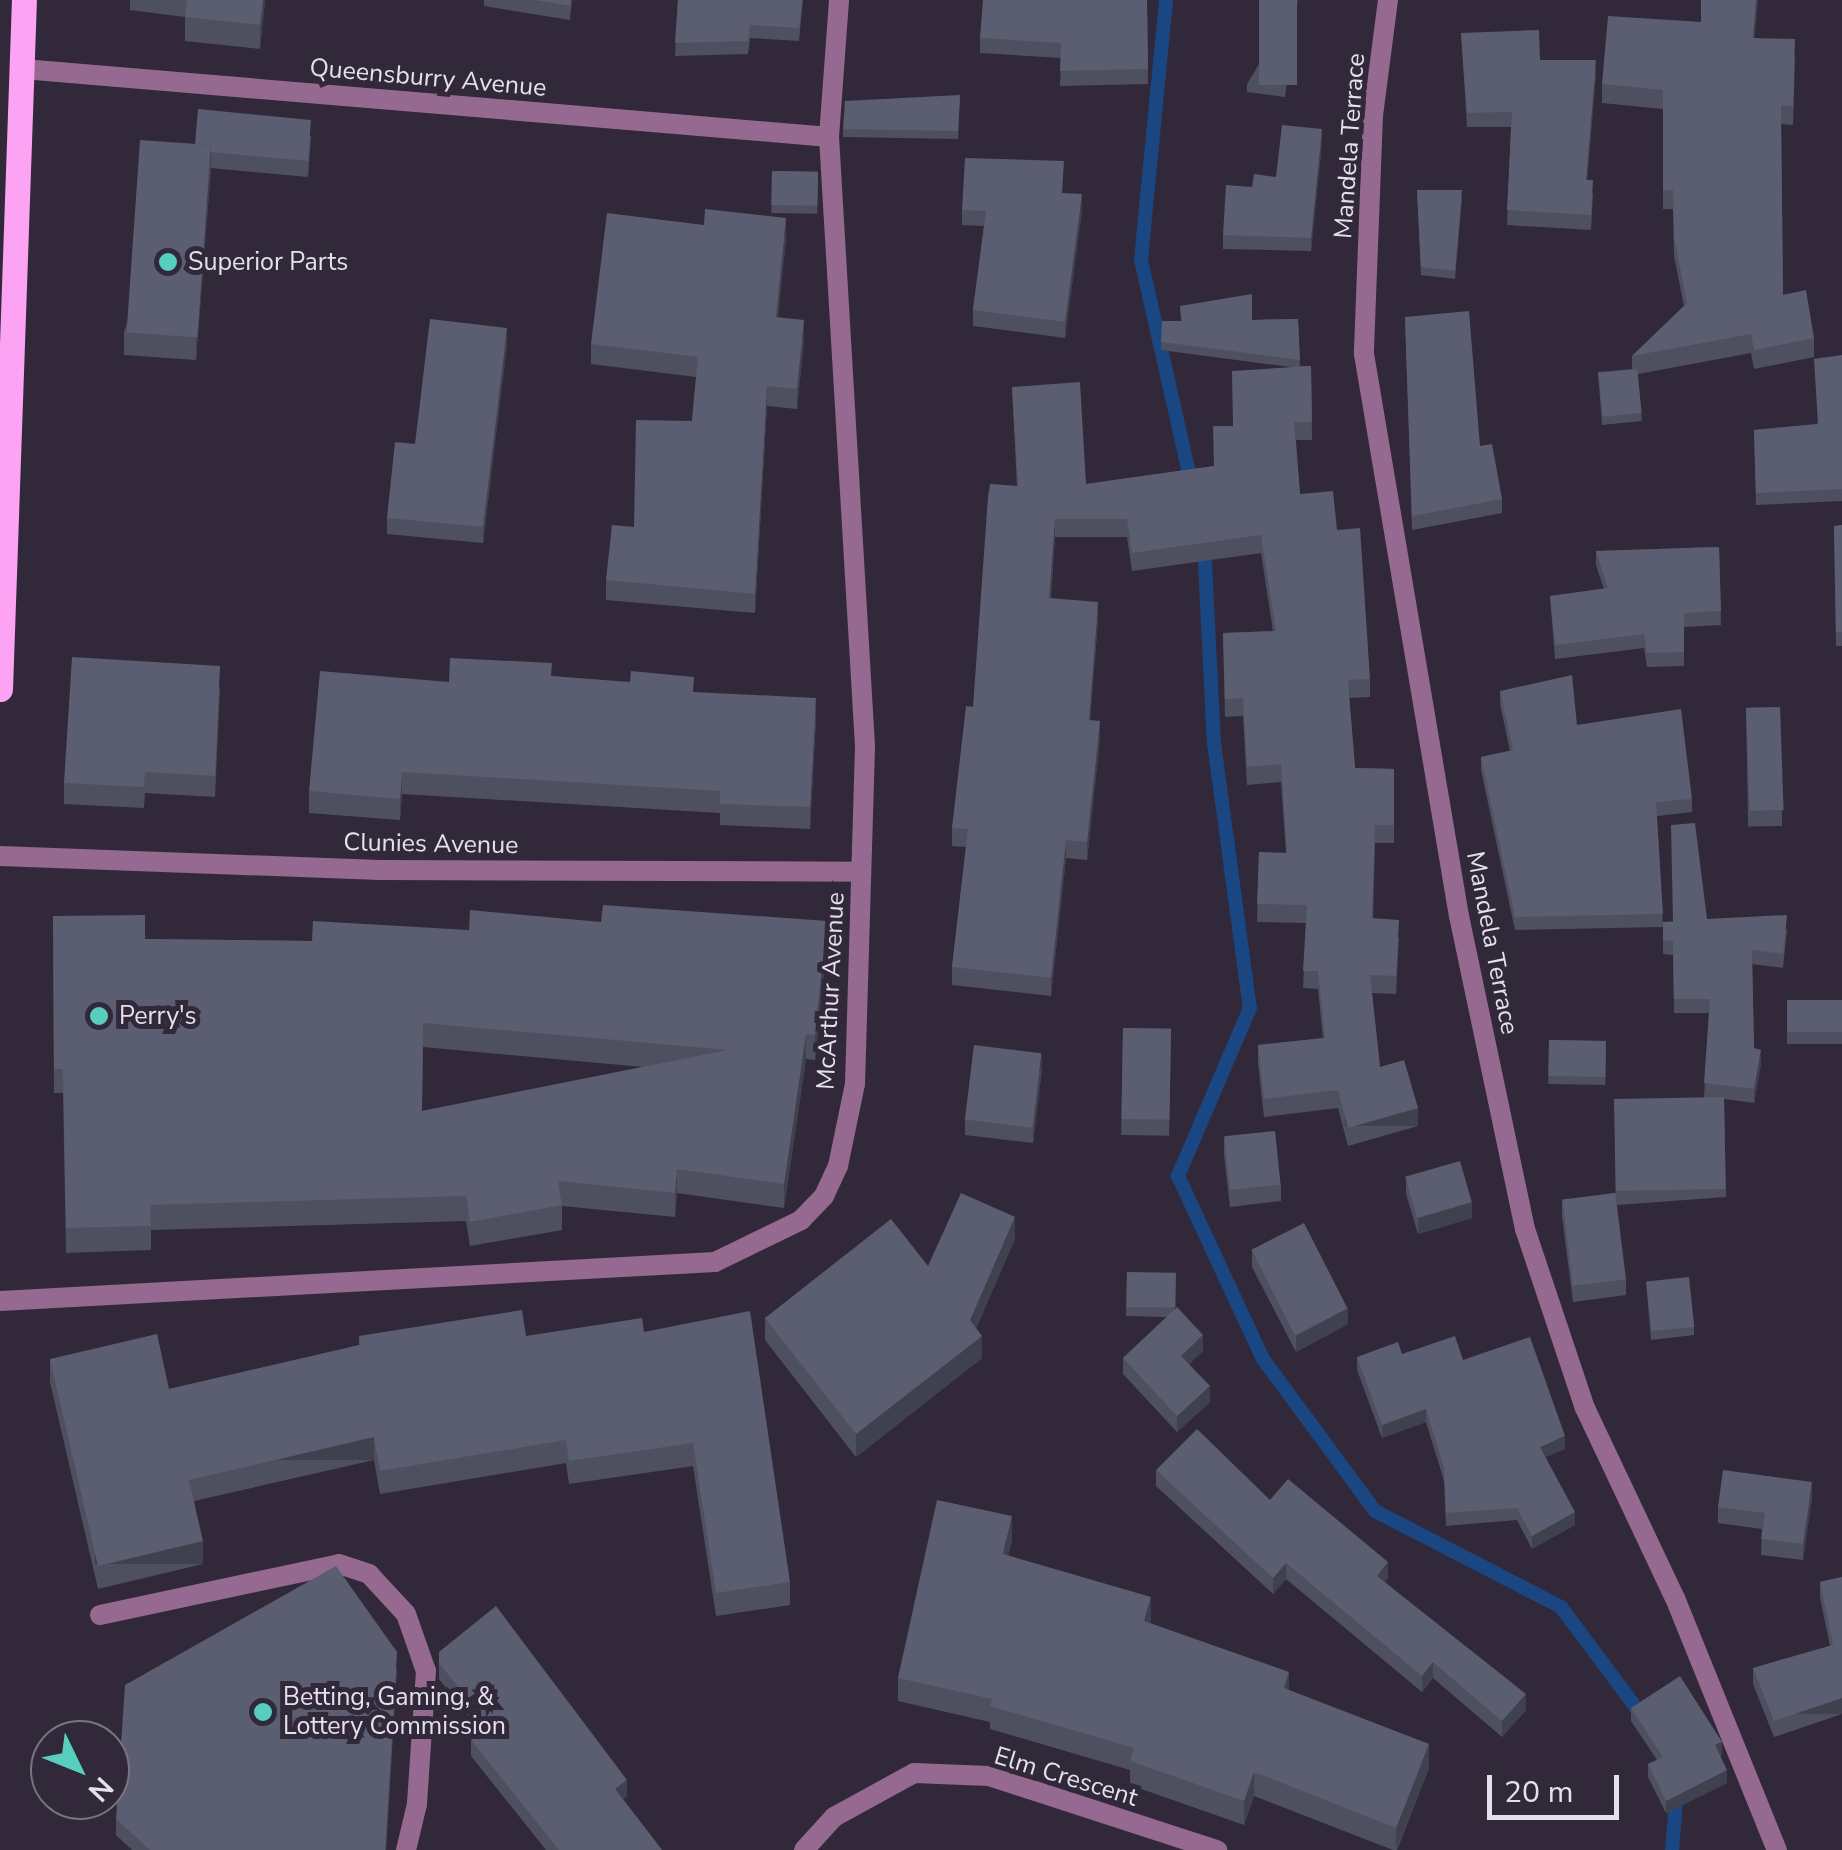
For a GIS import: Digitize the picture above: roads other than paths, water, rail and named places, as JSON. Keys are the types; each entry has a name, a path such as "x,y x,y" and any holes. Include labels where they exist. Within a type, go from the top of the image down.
{"main road":[{"path":"0,690 24,0"}],"street":[{"name":"McArthur Avenue","path":"0,1301 716,1262 802,1220 824,1196 838,1166 854,1084 865,746 829,137 838,0"},
{"name":"Mandela Terrace","path":"1388,0 1373,115 1364,354 1467,955 1525,1229 1585,1408 1675,1598 1777,1850"},
{"name":"Queensburry Avenue","path":"23,69 829,137"},
{"name":"Clunies Avenue","path":"0,856 380,870 861,872"},
{"path":"100,1614 339,1564 369,1574 406,1614 426,1671 417,1804 406,1850"},
{"name":"Elm Crescent","path":"804,1850 834,1818 914,1773 989,1776 1216,1850"}],"waterway":[{"path":"1166,0 1141,260 1192,487"},
{"path":"1204,542 1214,743 1250,1008 1178,1176 1263,1359 1375,1511 1561,1607 1646,1721"},
{"path":"1672,1850 1677,1791"}],"place":[{"name":"Superior Parts","path":"168,262"},
{"name":"Perry's","path":"99,1016"},
{"name":"Betting, Gaming, & Lottery Commission","path":"263,1712"}]}
